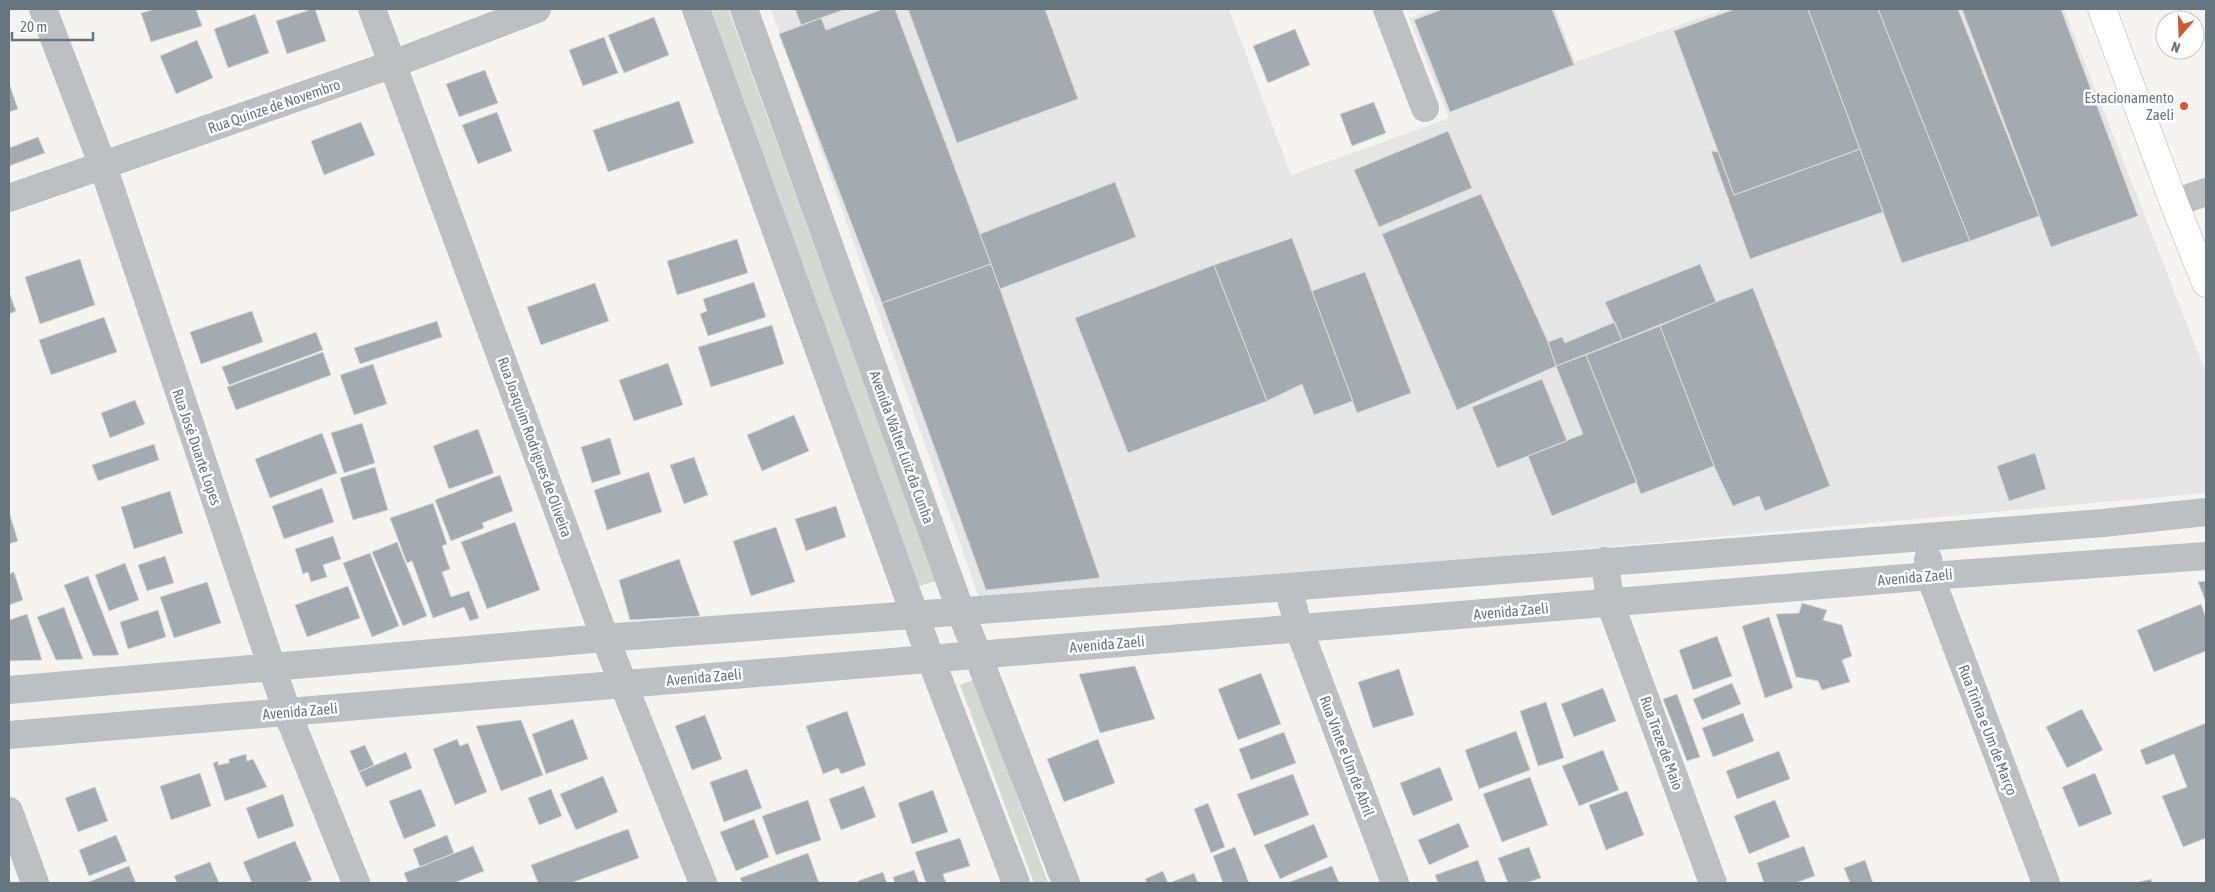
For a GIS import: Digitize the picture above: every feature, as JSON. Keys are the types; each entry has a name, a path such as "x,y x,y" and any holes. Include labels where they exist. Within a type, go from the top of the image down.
{"main road":[{"path":"2102,9 2174,203 2206,283"}],"street":[{"name":"Rua José Duarte Lopes","path":"43,9 103,166 287,712 356,883"},
{"name":"Rua Joaquim Rodrigues de Oliveira","path":"372,9 605,638 703,883"},
{"name":"Rua Quinze de Novembro","path":"9,198 393,64 537,9"},
{"path":"696,9 930,657 1016,883"},
{"name":"Avenida Walter Luiz da Cunha","path":"744,9 961,612 1066,883"},
{"path":"1387,9 1425,108"},
{"path":"2174,203 2206,192"},
{"path":"9,690 605,638 916,616 2103,523 2206,512"},
{"name":"Rua Trinta e Um de Março","path":"1925,536 1930,576 2046,883"},
{"name":"Avenida Zaeli","path":"9,735 930,657 1299,629 1930,576 2206,556"},
{"name":"Rua Treze de Maio","path":"1605,561 1610,603 1713,883"},
{"name":"Rua Vinte e Um de Abril","path":"1288,587 1299,629 1395,883"},
{"path":"9,812 35,883"}],"shaded area":[{"path":"711,9 728,9 936,581 919,586"},
{"path":"771,9 1229,9 1291,175 1449,118 1409,18 1433,9 1555,9 1575,62 1725,9 2064,9 2206,373 2206,493 981,603"},
{"path":"975,679 1048,883 1034,883 960,685"}],"building":[{"path":"156,9 196,9 202,26 151,42 141,13"},
{"path":"315,9 326,41 287,54 276,21"},
{"path":"795,9 846,9 801,25"},
{"path":"883,9 895,9 991,264 882,303 779,34 821,18 826,30"},
{"path":"908,9 1045,9 1078,99 957,143"},
{"path":"1443,9 1552,9 1574,65 1450,112 1414,20"},
{"path":"1735,9 1808,9 1860,149 1734,195 1674,31"},
{"path":"1808,9 1878,9 1970,241 1902,263"},
{"path":"1878,9 1958,9 2039,216 1970,241"},
{"path":"1962,9 2061,9 2138,216 2051,247"},
{"path":"255,14 269,53 228,68 214,29"},
{"path":"654,17 669,55 624,73 608,35"},
{"path":"1295,29 1310,65 1268,83 1253,46"},
{"path":"604,37 618,73 583,86 569,50"},
{"path":"197,40 213,78 176,94 160,56"},
{"path":"485,70 498,103 459,117 446,84"},
{"path":"9,83 18,109 9,112"},
{"path":"679,101 694,143 608,172 593,130"},
{"path":"1374,102 1386,133 1352,146 1340,114"},
{"path":"497,112 512,151 478,164 462,125"},
{"path":"361,122 375,155 324,175 311,141"},
{"path":"1448,131 1472,188 1379,227 1354,170"},
{"path":"38,137 45,153 9,166 9,148"},
{"path":"1860,149 1883,212 1750,259 1711,151 1718,152 1734,195"},
{"path":"1115,182 1136,237 1000,289 980,234"},
{"path":"1481,194 1548,342 1556,366 1457,410 1382,234"},
{"path":"1292,238 1353,401 1314,415 1302,384 1267,401 1214,265"},
{"path":"737,239 748,273 677,295 667,261"},
{"path":"80,259 95,305 40,324 25,277"},
{"path":"991,264 1100,578 986,590 882,303"},
{"path":"1700,264 1716,302 1622,340 1605,302"},
{"path":"1214,265 1267,401 1128,453 1075,318"},
{"path":"1365,272 1411,393 1357,413 1312,291"},
{"path":"754,282 766,317 708,336 700,314 707,311 703,299"},
{"path":"595,283 609,321 541,345 527,307"},
{"path":"1753,288 1830,486 1765,511 1759,496 1733,506 1714,466 1660,326"},
{"path":"9,292 16,311 9,314"},
{"path":"252,311 263,342 201,364 190,332"},
{"path":"104,317 117,352 51,375 39,340"},
{"path":"437,321 442,337 360,364 354,348"},
{"path":"1615,322 1622,340 1556,366 1548,342 1562,337 1565,343"},
{"path":"772,325 784,364 711,387 698,347"},
{"path":"1660,326 1714,466 1641,494 1586,355"},
{"path":"316,332 323,350 229,385 222,367"},
{"path":"323,352 331,375 236,410 227,387"},
{"path":"1586,355 1637,482 1552,516 1528,456 1583,434 1556,366"},
{"path":"668,363 683,405 634,421 619,380"},
{"path":"373,364 387,404 354,415 340,375"},
{"path":"1542,379 1567,441 1497,468 1472,407"},
{"path":"135,400 145,424 110,438 101,413"},
{"path":"794,415 809,451 762,471 747,435"},
{"path":"362,423 375,463 344,473 331,433"},
{"path":"478,429 494,473 449,489 433,446"},
{"path":"322,433 337,473 270,498 255,459"},
{"path":"610,438 621,474 592,483 581,447"},
{"path":"154,444 159,460 98,481 92,465"},
{"path":"2035,453 2046,489 2009,501 1997,466"},
{"path":"694,457 708,495 684,504 670,465"},
{"path":"375,467 388,510 353,520 340,478"},
{"path":"649,472 662,512 607,530 594,490"},
{"path":"500,475 513,511 482,523 484,528 451,541 435,500"},
{"path":"322,488 334,522 284,539 272,506"},
{"path":"170,491 183,533 134,549 121,507"},
{"path":"433,503 447,544 442,546 450,569 442,572 451,597 469,591 479,618 470,621 464,607 433,618 412,561 407,563 390,518"},
{"path":"836,506 846,537 806,551 795,519"},
{"path":"9,512 18,541 9,544"},
{"path":"515,522 540,590 487,609 461,542"},
{"path":"776,527 795,582 751,596 733,541"},
{"path":"333,536 341,559 323,565 327,577 311,582 308,572 303,574 295,549"},
{"path":"397,542 427,616 403,626 372,552"},
{"path":"370,553 399,626 372,637 343,563"},
{"path":"165,556 174,583 147,591 138,565"},
{"path":"679,559 700,616 630,620 619,580"},
{"path":"125,563 139,600 109,611 95,575"},
{"path":"14,572 23,600 9,605 9,574"},
{"path":"88,576 119,655 93,656 64,585"},
{"path":"2206,581 2206,602 2198,582"},
{"path":"207,582 221,623 174,638 160,597"},
{"path":"348,586 360,618 307,637 295,605"},
{"path":"1802,603 1827,610 1823,620 1842,625 1852,656 1842,660 1850,682 1822,690 1818,681 1796,677 1776,614 1799,613"},
{"path":"2201,604 2206,618 2206,651 2154,672 2137,630"},
{"path":"64,607 83,659 56,660 37,617"},
{"path":"158,610 166,637 128,649 120,622"},
{"path":"27,614 42,660 9,661 9,620"},
{"path":"1769,617 1793,688 1765,698 1742,626"},
{"path":"1717,636 1732,676 1693,690 1679,650"},
{"path":"1135,666 1155,719 1100,733 1079,674"},
{"path":"1399,669 1414,715 1373,728 1358,682"},
{"path":"1261,673 1281,724 1238,740 1218,689"},
{"path":"1732,683 1741,704 1702,720 1693,699"},
{"path":"1603,688 1616,721 1574,737 1561,704"},
{"path":"1677,694 1700,757 1687,761 1663,699"},
{"path":"1546,702 1564,758 1538,766 1520,711"},
{"path":"2082,709 2103,750 2067,768 2046,727"},
{"path":"847,711 866,765 841,774 838,768 823,774 806,726"},
{"path":"1743,713 1754,741 1713,757 1702,728"},
{"path":"705,715 722,759 692,770 675,726"},
{"path":"573,719 588,759 546,774 532,734"},
{"path":"521,720 543,775 501,791 476,726"},
{"path":"2206,723 2206,838 2183,847 2162,796 2187,787 2174,754 2146,765 2140,750"},
{"path":"1516,731 1530,770 1479,789 1465,750"},
{"path":"1284,732 1296,763 1251,780 1239,749"},
{"path":"457,739 460,746 468,743 487,792 455,805 433,749"},
{"path":"1098,739 1115,783 1064,802 1047,759"},
{"path":"365,745 374,765 359,772 350,751"},
{"path":"1603,750 1619,790 1579,806 1562,766"},
{"path":"1779,751 1790,779 1737,799 1726,771"},
{"path":"406,752 412,768 366,787 359,772"},
{"path":"246,754 247,761 253,759 267,787 225,801 213,763 218,761 218,765 229,763 229,759"},
{"path":"1440,767 1453,800 1413,816 1400,783"},
{"path":"747,769 762,808 724,822 710,782"},
{"path":"200,773 211,806 171,820 160,786"},
{"path":"2095,773 2112,814 2079,827 2062,787"},
{"path":"1293,774 1309,815 1254,836 1237,794"},
{"path":"603,776 618,812 576,830 560,794"},
{"path":"1530,777 1548,825 1502,842 1483,794"},
{"path":"864,786 876,817 841,830 829,799"},
{"path":"95,787 108,821 78,832 65,798"},
{"path":"421,789 436,826 404,839 389,801"},
{"path":"551,789 562,816 539,825 528,798"},
{"path":"933,790 948,832 912,844 898,803"},
{"path":"1627,791 1644,835 1606,850 1589,805"},
{"path":"283,794 294,826 258,839 246,808"},
{"path":"808,800 821,840 776,855 762,816"},
{"path":"1775,800 1790,837 1749,854 1734,816"},
{"path":"1208,803 1225,847 1211,853 1194,809"},
{"path":"754,819 769,857 736,871 720,832"},
{"path":"1459,823 1469,847 1429,865 1418,840"},
{"path":"1314,824 1328,857 1280,879 1264,845"},
{"path":"628,829 639,858 571,883 538,883 531,865"},
{"path":"116,835 127,861 89,876 79,850"},
{"path":"447,835 454,853 420,867 413,849"},
{"path":"960,838 970,866 943,874 946,883 926,883 915,852"},
{"path":"295,841 312,880 304,883 252,883 243,862"},
{"path":"473,846 484,871 454,883 408,883 404,873"},
{"path":"1804,846 1815,876 1795,883 1764,883 1757,863"},
{"path":"1235,847 1249,883 1223,883 1213,856"},
{"path":"1529,847 1541,878 1526,883 1508,883 1498,858"},
{"path":"808,853 819,883 742,883 740,878"},
{"path":"1478,860 1486,883 1438,883 1435,875"},
{"path":"1865,860 1873,883 1850,883 1844,868"},
{"path":"210,862 219,883 177,883 174,876"},
{"path":"129,866 136,883 86,883"},
{"path":"1332,866 1339,883 1287,883"},
{"path":"914,870 919,883 895,883 893,877"},
{"path":"1163,871 1168,883 1147,883 1145,879"},
{"path":"883,872 887,883 859,883 858,881"},
{"path":"1194,873 1198,883 1172,883 1172,882"},
{"path":"2151,879 2152,883 2136,883"}],"place":[{"name":"Estacionamento Zaeli","path":"2184,106"}]}
